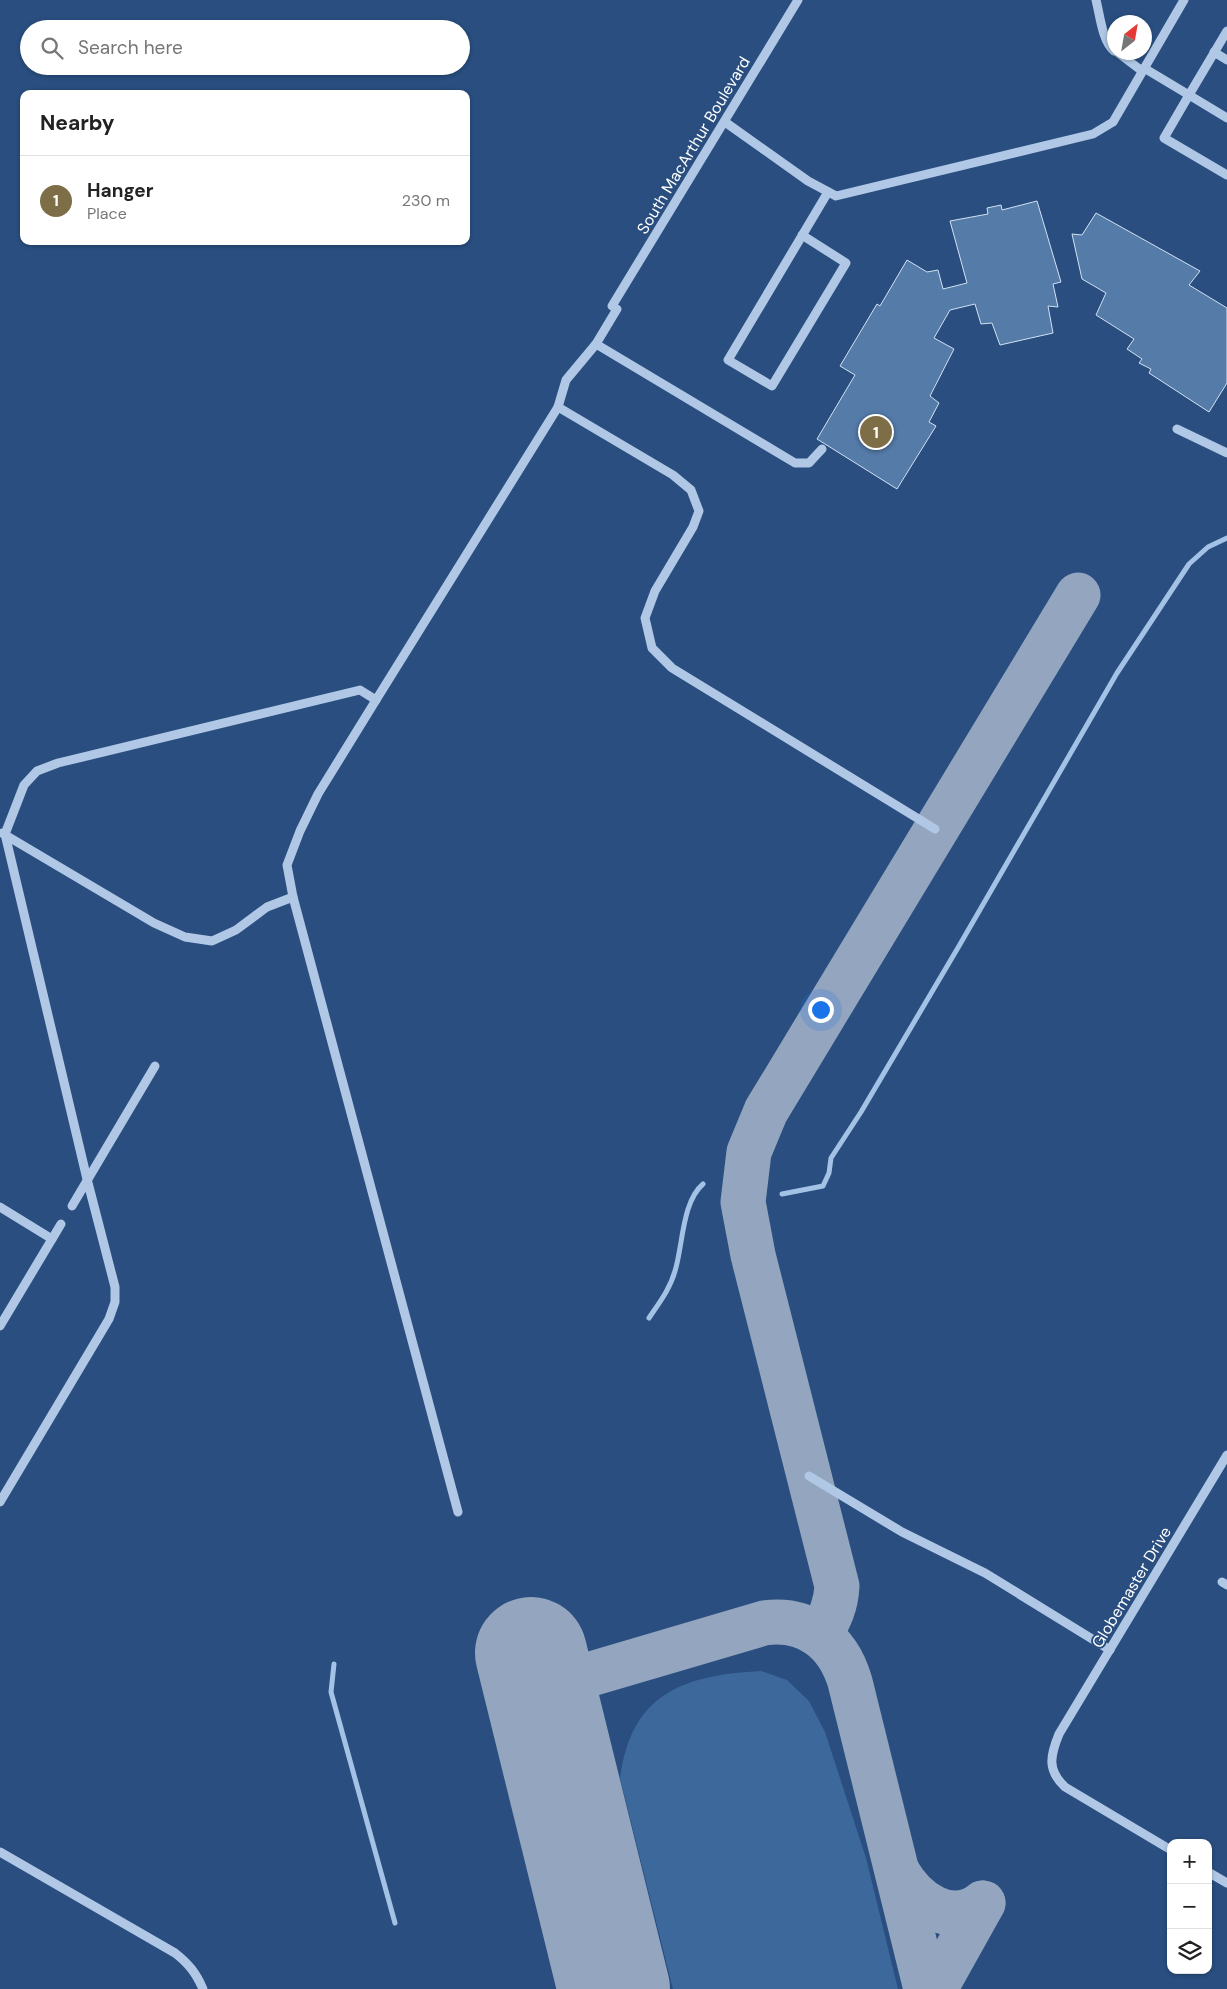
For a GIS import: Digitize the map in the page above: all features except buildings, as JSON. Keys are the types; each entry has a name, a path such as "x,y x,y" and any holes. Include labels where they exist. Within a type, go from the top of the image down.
{"street":[{"name":"South MacArthur Boulevard","path":"458,1512 293,896 287,865 300,831 318,794 558,407 566,380 596,344 615,308 798,0"},
{"path":"1096,0 1107,38"},
{"path":"725,122 808,182 836,196 1094,134 1113,122 1184,0"},
{"path":"1227,31 1164,138 1227,175"},
{"path":"1214,52 1227,60"},
{"path":"1128,60 1227,118"},
{"path":"802,236 846,263 772,386 728,360 828,192"},
{"path":"596,344 795,464 810,463 822,449"},
{"path":"558,407 673,475 691,490 699,511 693,527 655,591 646,618 652,648 672,668 935,829"},
{"path":"1178,429 1227,453"},
{"path":"0,1502 109,1319 115,1302 115,1287 87,1180 3,833 24,785 37,771 51,765 360,690 376,700"},
{"path":"3,833 154,923 185,937 212,941 236,930 266,907 293,896"},
{"path":"72,1206 155,1066"},
{"path":"0,1207 52,1239"},
{"path":"0,1326 61,1224"},
{"name":"Globemaster Drive","path":"1167,1848 1066,1788 1056,1779 1052,1753 1059,1734 1227,1455"},
{"path":"809,1476 908,1536 985,1573 1110,1650"},
{"path":"0,1852 175,1954 188,1963 197,1975 203,1989"},
{"path":"1212,1874 1227,1883"}],"shaded area":[{"path":"761,1671 787,1680 809,1701 825,1732 866,1858 898,1989 673,1989 620,1778 626,1749 636,1726 649,1708 666,1694 685,1684 708,1677"}],"waterway":[{"path":"782,1194 823,1186 829,1173 831,1158 861,1112 959,946 1117,673 1189,564 1208,547 1227,538"},
{"path":"649,1318 664,1296 673,1278 687,1213 696,1192 703,1184"},
{"path":"334,1664 331,1692 395,1923"}],"taxiway":[{"path":"820,1635 832,1611 837,1586 753,1255 743,1202 749,1152 766,1111 1078,595"},
{"path":"540,1689 764,1623 780,1622 794,1624 807,1628 819,1635 838,1655 845,1667 850,1682 926,1989"},
{"path":"897,1871 913,1892 934,1908 958,1913 971,1910 983,1903"},
{"path":"935,1989 983,1903"}],"runway":[{"path":"531,1653 614,1989"}],"place":[{"name":"Hanger","path":"876,432"}]}
